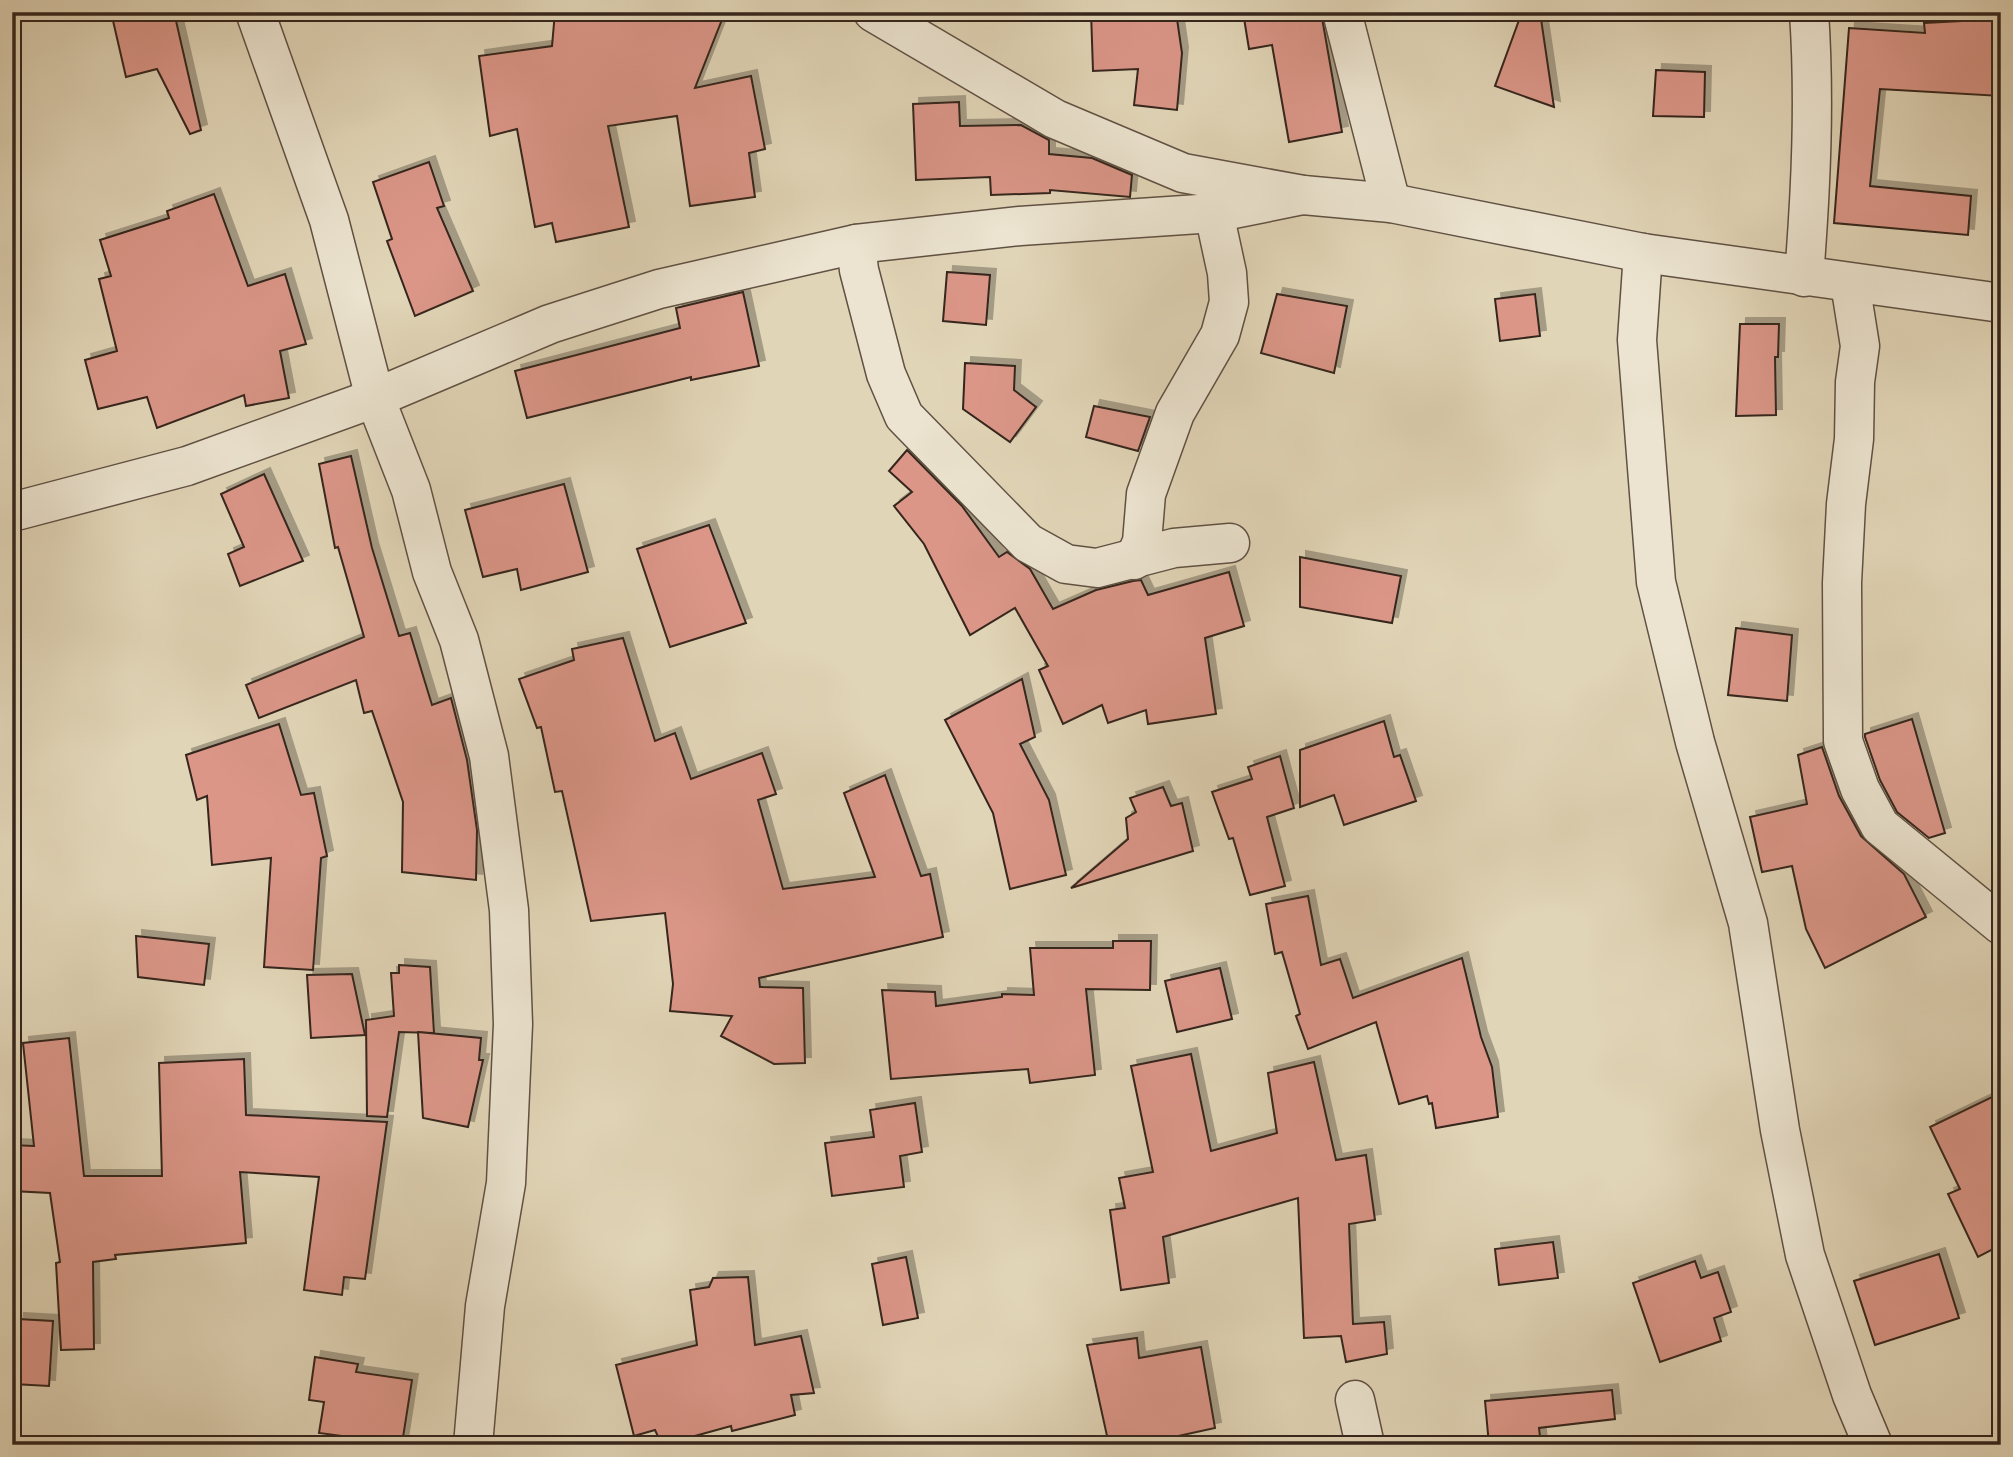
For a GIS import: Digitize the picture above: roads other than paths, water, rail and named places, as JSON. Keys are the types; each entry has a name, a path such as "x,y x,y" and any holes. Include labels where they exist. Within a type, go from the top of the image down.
{"street":[{"path":"255,12 329,220 375,398 411,490 432,572 459,640 489,756 509,910 513,1024 506,1183 485,1306 473,1445"},
{"path":"873,12 1055,119 1154,163 1226,183 1303,195 1391,203 1643,253 2001,303"},
{"path":"1342,12 1391,203"},
{"path":"1804,277 1812,179 1814,86 1809,12"},
{"path":"12,512 187,466 375,398 596,307 856,244 1020,226 1213,213 1303,195"},
{"path":"1134,560 1142,542 1146,494 1175,414 1220,335 1229,302 1227,274 1213,213"},
{"path":"856,244 859,270 886,374 904,416 1028,543 1066,564 1097,568 1174,548 1230,543"},
{"path":"1643,253 1637,340 1656,582 1695,743 1748,923 1780,1129 1805,1255 1852,1395 1873,1445"},
{"path":"1850,283 1860,345 1855,382 1854,439 1846,504 1842,583 1843,741 1860,789 1880,825 2001,925"},
{"path":"1355,1400 1365,1445"}]}
